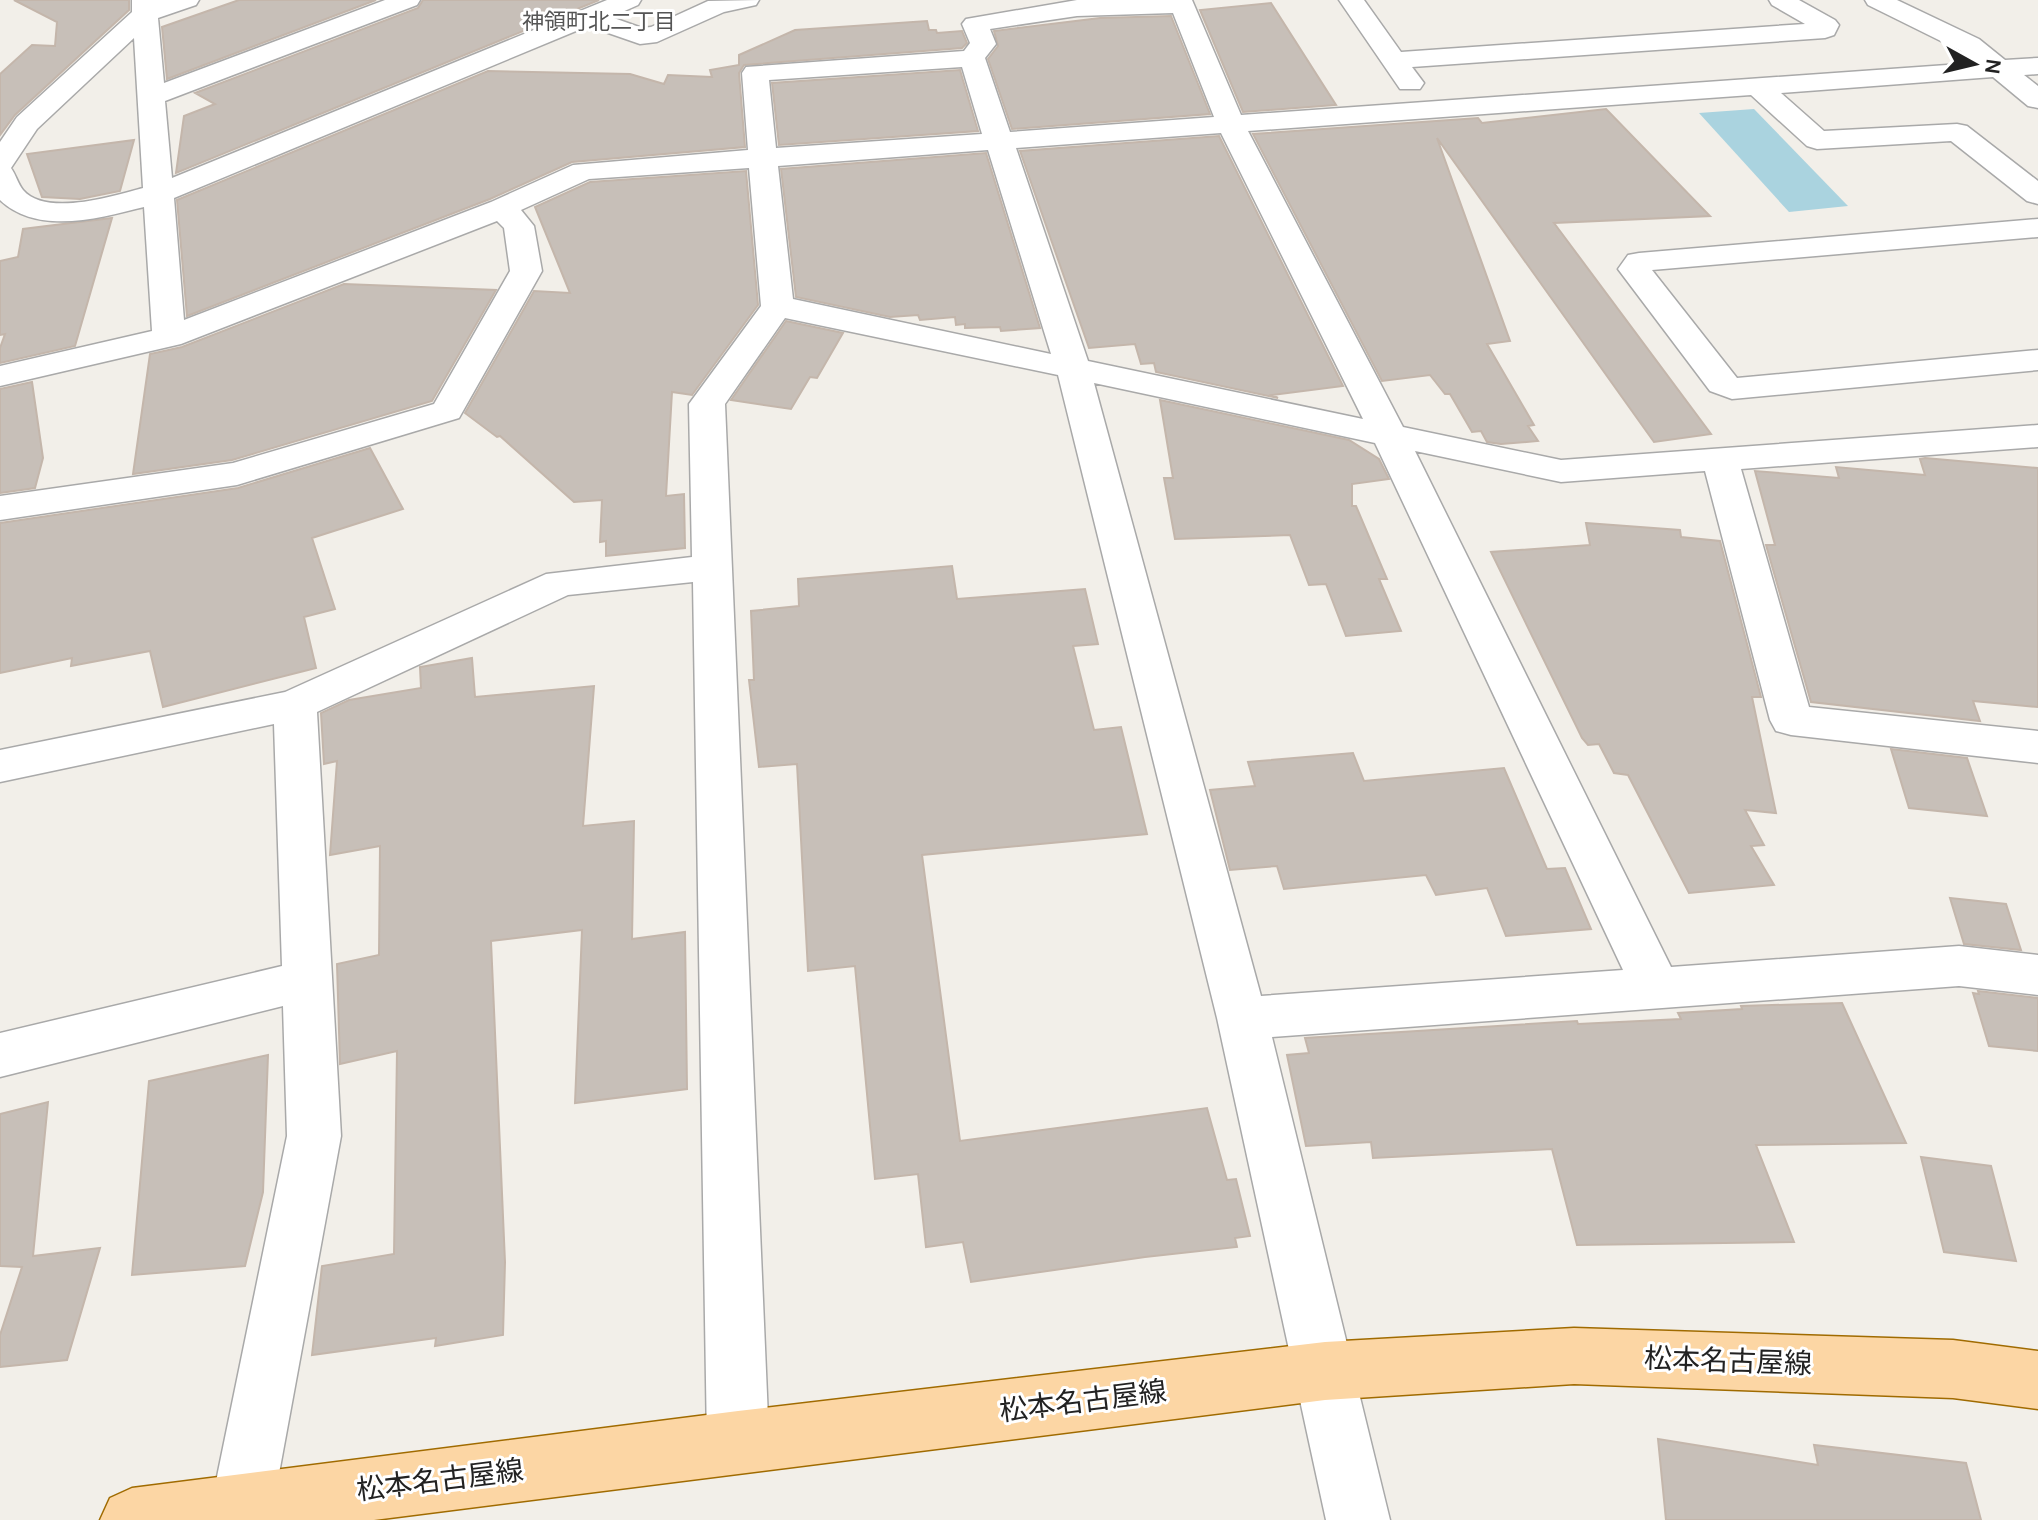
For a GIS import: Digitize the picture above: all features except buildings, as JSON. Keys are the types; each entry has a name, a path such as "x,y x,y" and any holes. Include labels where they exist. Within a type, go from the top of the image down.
{"main road":[{"name":"松本名古屋線","path":"132,1520 1325,1371 1574,1356 1953,1369 2038,1380"}],"street":[{"path":"0,163 27,123 144,7 187,0"},
{"path":"153,96 408,0"},
{"path":"0,173 13,197 37,210 68,212 108,207 160,193 629,0"},
{"path":"588,17 640,36 657,34 717,6 747,0"},
{"path":"1351,0 1430,110"},
{"path":"1394,60 1825,30 1826,25 1781,0"},
{"path":"1877,0 1970,45 2038,100"},
{"path":"738,1442 707,404 777,306 755,73 972,58 983,44 975,24 1019,7 1183,5 1231,125 1390,437 1656,987"},
{"path":"144,7 169,337"},
{"path":"972,58 1073,368 1242,1018 1358,1520"},
{"path":"0,376 169,337 502,208 583,171 2038,66"},
{"path":"1757,86 1817,140 1957,132 2038,195"},
{"path":"0,508 237,474 447,411 526,271 519,226 502,208"},
{"path":"2038,228 1639,262 1634,269 1722,384 1732,389 2038,360"},
{"path":"777,306 1561,471 2038,436"},
{"path":"1720,459 1791,720 2038,747"},
{"path":"0,766 295,705 560,583 712,567"},
{"path":"242,1506 314,1136 295,705"},
{"path":"1242,1018 1959,966 2038,975"},
{"path":"0,1055 305,981"}],"water":[{"path":"1754,109 1848,206 1789,212 1699,113"}],"district":[{"name":"神領町北二丁目","path":"599,22"}]}
